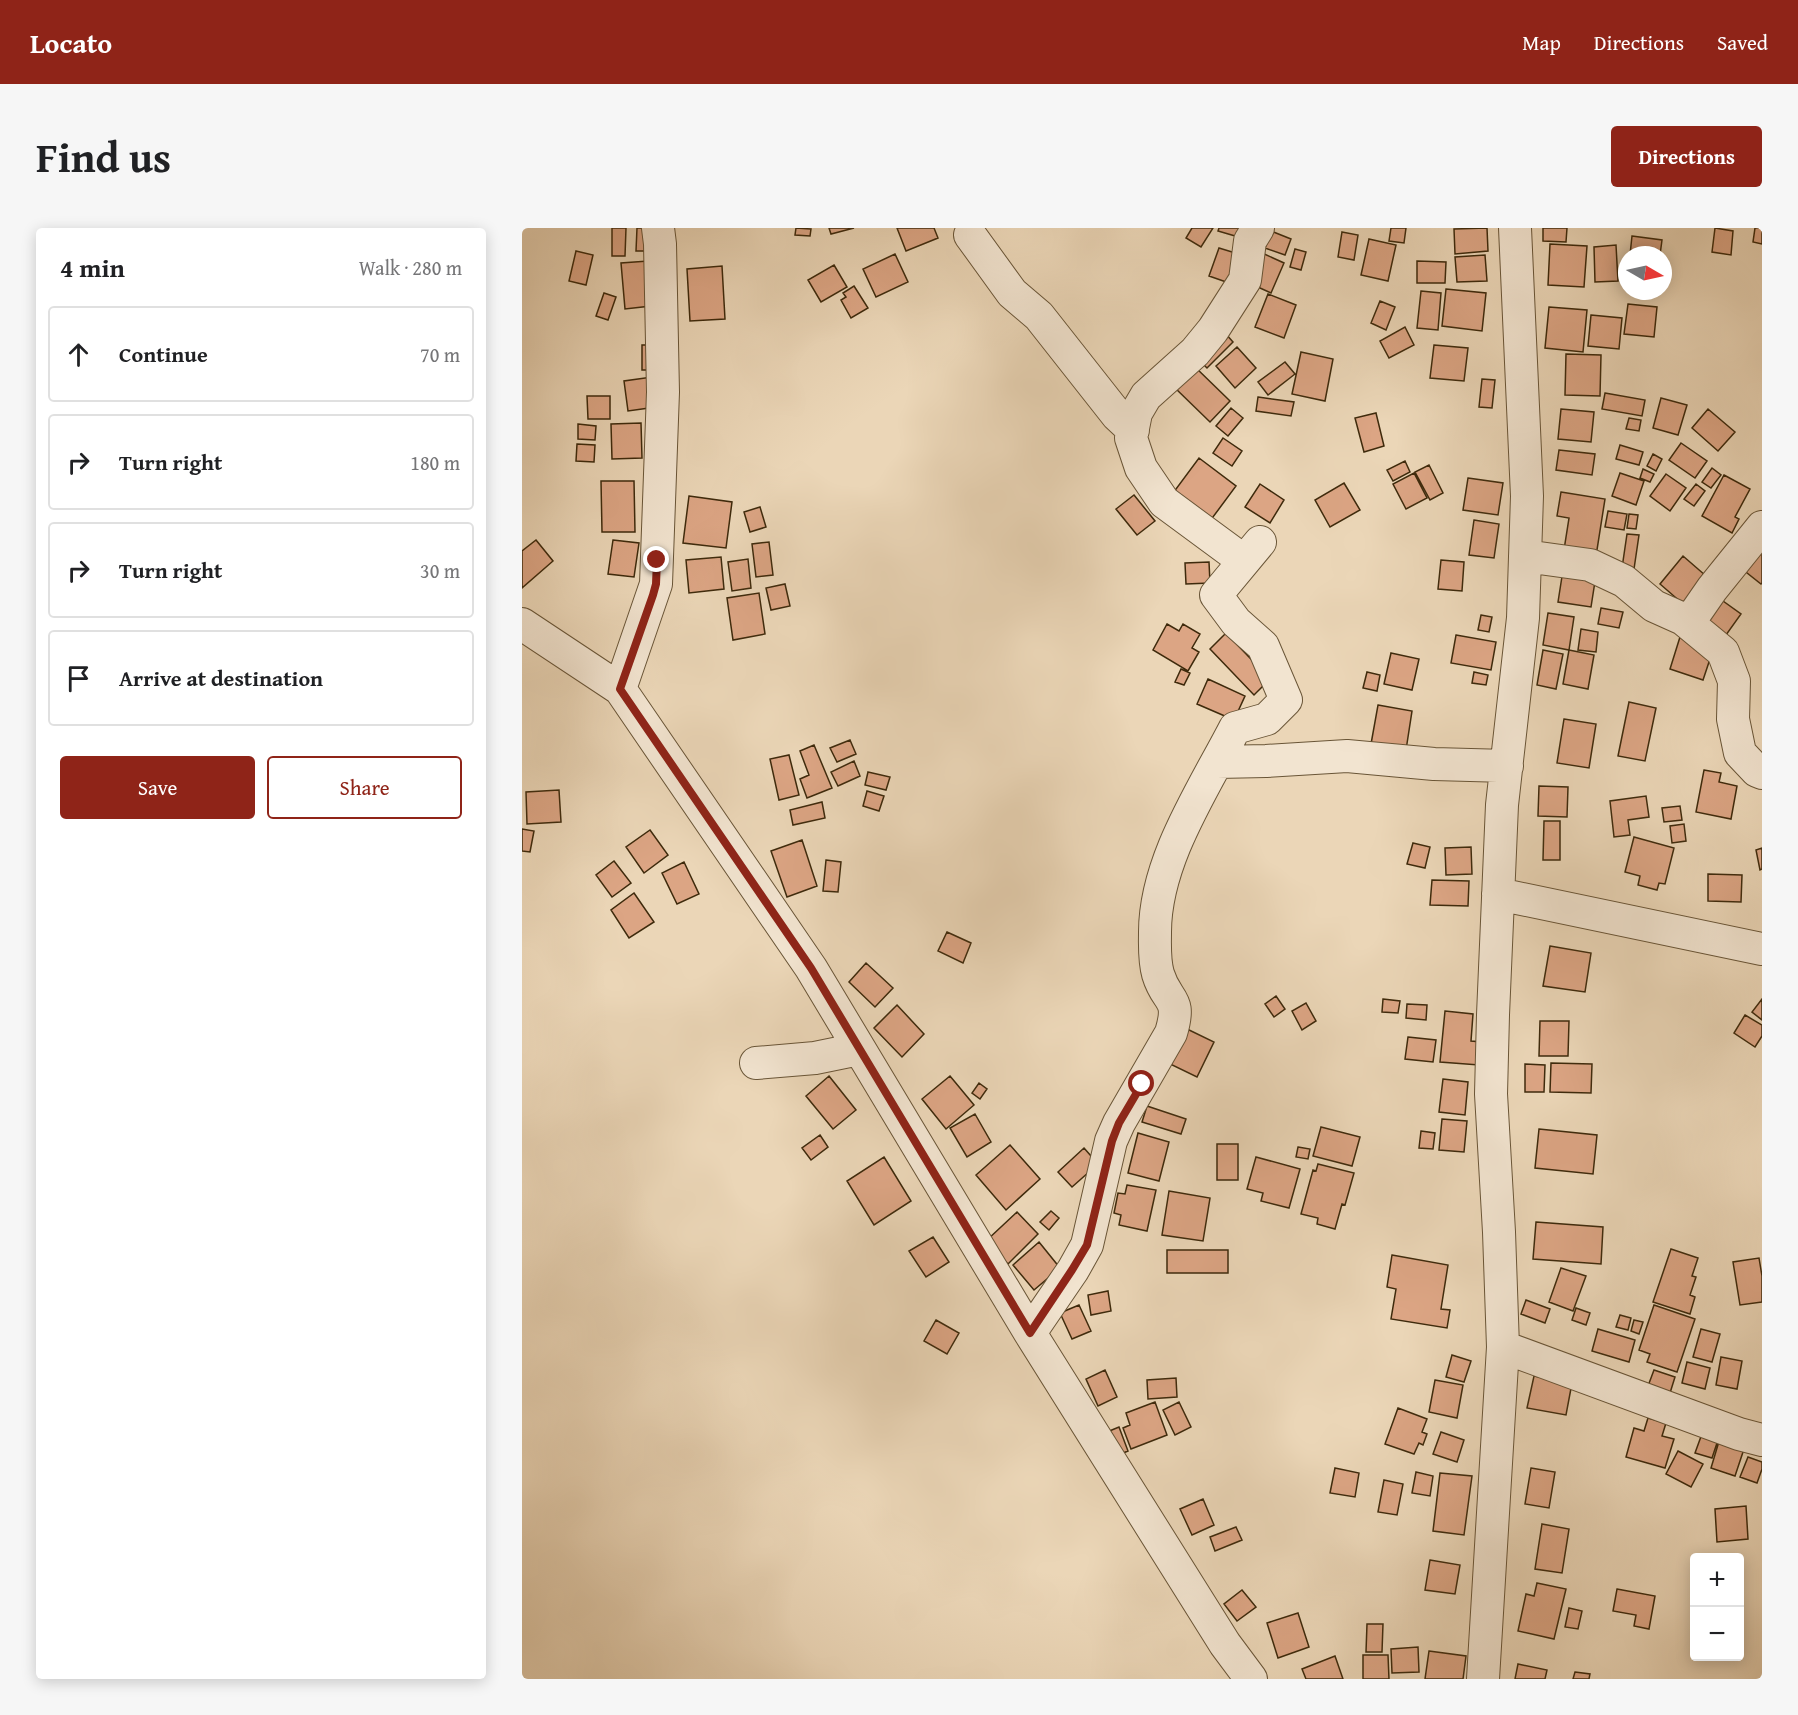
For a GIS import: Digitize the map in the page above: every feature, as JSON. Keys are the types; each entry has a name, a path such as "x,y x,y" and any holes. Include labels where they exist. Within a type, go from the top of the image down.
{"street":[{"path":"620,689 656,584 663,392 658,228"},
{"path":"1030,1333 1087,1245 1112,1141 1119,1123 1171,1033 1176,1006 1163,987 1155,961 1155,929 1164,877 1174,846 1235,728 1267,719 1286,700 1263,646 1236,622 1216,595 1252,551 1164,502 1141,468 1131,438 1136,413 1146,396 1195,352 1214,330 1245,280 1250,241 1258,228"},
{"path":"1482,1679 1503,1347 1500,1243 1491,1094 1498,894 1502,805 1523,618 1527,496 1515,228"},
{"path":"970,235 1012,293 1039,316 1117,415 1133,430"},
{"path":"1683,619 1694,615 1762,527"},
{"path":"1525,556 1590,565 1624,581 1654,606 1683,619 1723,652 1734,681 1733,719 1740,753 1762,774"},
{"path":"522,624 620,689 811,968 1030,1333 1225,1644 1251,1679"},
{"path":"1218,762 1347,756 1434,764 1507,766"},
{"path":"1498,894 1762,949"},
{"path":"756,1063 815,1058 859,1049"},
{"path":"1503,1347 1739,1434 1762,1440"}],"building":[{"path":"612,228 626,228 625,256 612,256"},
{"path":"637,228 652,228 651,251 636,251"},
{"path":"796,228 811,229 810,236 795,235"},
{"path":"829,228 854,228 831,234"},
{"path":"897,228 934,228 938,238 906,251"},
{"path":"1192,228 1213,228 1201,247 1186,238"},
{"path":"1219,228 1245,228 1242,238 1218,231"},
{"path":"1391,228 1406,228 1404,243 1389,241"},
{"path":"1487,228 1488,251 1455,254 1454,229"},
{"path":"1543,228 1567,228 1566,242 1543,241"},
{"path":"1715,228 1733,231 1731,255 1712,252"},
{"path":"1755,228 1762,228 1762,244 1753,242"},
{"path":"1271,231 1291,239 1285,255 1265,248"},
{"path":"1342,232 1358,235 1354,260 1338,257"},
{"path":"1632,236 1662,240 1661,246 1631,246"},
{"path":"1369,239 1396,245 1388,281 1361,275"},
{"path":"1550,244 1587,246 1584,287 1548,285"},
{"path":"1616,245 1618,281 1595,282 1594,247"},
{"path":"1219,248 1242,255 1232,284 1209,276"},
{"path":"1295,249 1306,252 1301,270 1290,267"},
{"path":"576,251 593,255 586,285 569,281"},
{"path":"1262,253 1284,263 1271,293 1249,283"},
{"path":"895,254 908,282 876,297 863,269"},
{"path":"1485,255 1487,281 1457,282 1455,257"},
{"path":"648,261 651,306 625,309 621,263"},
{"path":"1417,261 1446,262 1445,283 1417,283"},
{"path":"834,265 847,287 821,302 808,280"},
{"path":"722,266 725,319 690,321 687,269"},
{"path":"854,286 868,308 851,318 841,300 846,297 843,293"},
{"path":"1446,289 1486,293 1482,331 1442,326"},
{"path":"1421,291 1441,293 1438,330 1417,328"},
{"path":"604,293 616,297 608,320 596,316"},
{"path":"1268,294 1296,305 1284,338 1255,327"},
{"path":"1380,301 1395,307 1386,330 1371,323"},
{"path":"1628,304 1657,307 1654,337 1624,334"},
{"path":"1549,307 1587,310 1583,352 1545,348"},
{"path":"1591,315 1622,318 1619,349 1588,346"},
{"path":"1405,327 1414,345 1389,358 1380,341"},
{"path":"1225,333 1233,342 1207,368 1199,360"},
{"path":"642,345 654,345 654,370 642,370"},
{"path":"1434,345 1468,348 1464,381 1430,378"},
{"path":"1237,347 1256,368 1235,388 1216,366"},
{"path":"1301,352 1333,359 1325,401 1292,394"},
{"path":"1566,354 1601,355 1600,396 1565,395"},
{"path":"1285,362 1295,374 1268,395 1258,382"},
{"path":"1193,365 1230,401 1210,422 1173,386"},
{"path":"652,377 656,407 628,411 624,381"},
{"path":"1482,379 1495,380 1492,408 1479,407"},
{"path":"1605,393 1645,400 1642,416 1602,409"},
{"path":"587,396 610,396 610,419 588,419"},
{"path":"1258,397 1294,402 1291,416 1256,411"},
{"path":"1661,398 1687,405 1678,435 1653,428"},
{"path":"1231,408 1243,418 1228,436 1216,426"},
{"path":"1561,409 1594,412 1591,442 1558,439"},
{"path":"1708,409 1735,432 1718,451 1692,428"},
{"path":"1376,413 1384,446 1364,452 1355,418"},
{"path":"1629,418 1641,420 1639,431 1626,429"},
{"path":"641,423 642,458 612,459 611,424"},
{"path":"578,424 596,426 595,440 578,439"},
{"path":"1223,438 1242,451 1232,466 1213,453"},
{"path":"1681,443 1707,461 1695,478 1669,460"},
{"path":"577,444 595,445 594,462 576,461"},
{"path":"1620,445 1643,452 1639,465 1616,459"},
{"path":"1559,450 1595,454 1592,475 1556,470"},
{"path":"1653,454 1662,459 1656,471 1647,466"},
{"path":"1199,458 1236,486 1210,521 1173,493"},
{"path":"1405,461 1410,472 1393,481 1387,470"},
{"path":"1429,465 1443,493 1430,500 1415,472"},
{"path":"1712,468 1721,475 1711,488 1702,482"},
{"path":"1643,469 1654,474 1650,482 1640,478"},
{"path":"1414,473 1427,498 1406,509 1393,484"},
{"path":"1620,473 1644,481 1636,505 1612,496"},
{"path":"1666,474 1686,488 1670,511 1650,496"},
{"path":"1724,475 1750,489 1735,517 1739,519 1732,533 1702,516"},
{"path":"1468,478 1503,483 1498,515 1463,510"},
{"path":"601,481 634,481 635,532 602,532"},
{"path":"1344,483 1360,510 1330,527 1315,500"},
{"path":"1260,484 1284,500 1270,523 1245,507"},
{"path":"1696,484 1705,491 1694,506 1684,499"},
{"path":"1561,492 1605,499 1596,556 1564,550 1569,518 1557,516"},
{"path":"1134,495 1155,521 1137,535 1116,509"},
{"path":"689,496 732,502 726,548 683,543"},
{"path":"760,507 766,527 750,532 744,512"},
{"path":"1608,511 1627,514 1624,530 1605,527"},
{"path":"1629,514 1638,515 1636,529 1627,528"},
{"path":"1474,520 1499,524 1494,558 1469,555"},
{"path":"1627,534 1639,535 1634,569 1622,568"},
{"path":"1762,539 1762,583 1761,584 1737,565"},
{"path":"536,540 553,561 522,588 522,551"},
{"path":"613,540 639,543 634,577 608,574"},
{"path":"769,542 773,575 756,577 752,544"},
{"path":"1683,556 1713,582 1690,610 1660,584"},
{"path":"721,557 724,589 689,593 686,560"},
{"path":"748,559 751,588 732,591 728,562"},
{"path":"1441,560 1464,562 1462,591 1438,589"},
{"path":"1209,562 1210,583 1186,584 1185,563"},
{"path":"1563,570 1596,575 1591,607 1558,602"},
{"path":"785,584 790,606 771,610 766,588"},
{"path":"759,593 765,634 733,640 727,598"},
{"path":"1716,596 1741,614 1726,635 1701,616"},
{"path":"1601,608 1623,612 1619,628 1598,624"},
{"path":"1548,613 1574,617 1569,650 1543,645"},
{"path":"1481,615 1492,617 1489,632 1478,630"},
{"path":"1167,624 1179,631 1183,624 1200,634 1192,648 1199,652 1188,671 1153,650"},
{"path":"1581,629 1598,632 1596,652 1578,650"},
{"path":"1226,633 1270,679 1254,695 1210,649"},
{"path":"1456,635 1496,642 1491,670 1451,663"},
{"path":"1680,637 1714,647 1703,680 1670,669"},
{"path":"1543,650 1563,654 1556,689 1537,685"},
{"path":"1569,650 1594,655 1588,689 1563,684"},
{"path":"1391,653 1419,659 1412,690 1384,684"},
{"path":"1181,669 1190,673 1184,685 1175,682"},
{"path":"1367,672 1380,675 1377,691 1363,688"},
{"path":"1474,672 1488,675 1486,685 1472,683"},
{"path":"1208,679 1245,696 1234,720 1197,704"},
{"path":"1629,702 1656,708 1645,761 1618,756"},
{"path":"1378,705 1412,711 1406,750 1371,744"},
{"path":"1564,719 1596,724 1589,768 1557,763"},
{"path":"850,740 856,754 837,762 830,748"},
{"path":"814,745 832,788 807,798 800,779 809,775 800,751"},
{"path":"789,755 799,795 779,800 770,759"},
{"path":"854,761 860,776 838,786 831,772"},
{"path":"1704,770 1721,773 1719,782 1737,786 1731,819 1696,812"},
{"path":"868,772 890,777 886,790 865,785"},
{"path":"1539,786 1568,787 1567,817 1538,816"},
{"path":"559,790 561,822 527,824 526,792"},
{"path":"867,791 884,796 879,811 863,806"},
{"path":"1646,796 1649,817 1628,820 1630,835 1614,837 1610,801"},
{"path":"822,802 825,818 793,825 790,810"},
{"path":"1680,806 1682,820 1664,822 1662,808"},
{"path":"1544,821 1560,821 1560,860 1543,860"},
{"path":"1684,824 1686,841 1672,843 1670,826"},
{"path":"522,829 534,831 530,852 522,851"},
{"path":"650,830 668,855 644,873 626,847"},
{"path":"1634,837 1674,848 1665,884 1659,883 1657,890 1638,885 1640,876 1625,872"},
{"path":"802,840 817,886 787,897 771,851"},
{"path":"1413,843 1430,847 1425,868 1407,864"},
{"path":"1471,847 1472,874 1446,875 1445,848"},
{"path":"1762,848 1762,869 1760,870 1756,850"},
{"path":"826,860 841,862 838,892 823,891"},
{"path":"614,861 631,883 612,897 596,875"},
{"path":"684,862 699,894 677,904 662,873"},
{"path":"1708,874 1742,875 1741,902 1708,901"},
{"path":"1432,880 1469,881 1468,906 1430,905"},
{"path":"634,893 654,922 629,938 611,910"},
{"path":"947,932 971,943 963,963 938,951"},
{"path":"1550,946 1591,953 1585,992 1543,986"},
{"path":"866,963 893,988 875,1007 849,982"},
{"path":"1276,996 1285,1009 1274,1017 1265,1004"},
{"path":"1383,999 1400,1001 1398,1013 1382,1012"},
{"path":"1762,999 1762,1020 1752,1012"},
{"path":"1306,1003 1316,1021 1302,1030 1292,1011"},
{"path":"1407,1004 1427,1005 1426,1020 1406,1018"},
{"path":"897,1005 924,1034 902,1057 874,1028"},
{"path":"1445,1011 1473,1014 1471,1041 1482,1042 1479,1065 1440,1062"},
{"path":"1745,1015 1762,1025 1762,1036 1755,1047 1734,1033"},
{"path":"1540,1021 1569,1021 1568,1056 1539,1056"},
{"path":"1185,1028 1214,1042 1197,1077 1168,1063"},
{"path":"1408,1037 1436,1040 1433,1062 1405,1059"},
{"path":"1551,1063 1592,1064 1591,1093 1550,1092"},
{"path":"1525,1064 1545,1065 1544,1092 1525,1092"},
{"path":"829,1076 856,1110 833,1129 806,1096"},
{"path":"950,1076 974,1105 946,1129 922,1099"},
{"path":"1443,1079 1468,1082 1465,1115 1439,1112"},
{"path":"979,1083 987,1089 980,1099 972,1093"},
{"path":"1147,1106 1186,1119 1181,1134 1142,1122"},
{"path":"975,1114 991,1142 967,1157 950,1128"},
{"path":"1442,1119 1467,1121 1464,1152 1439,1150"},
{"path":"1321,1127 1360,1137 1352,1166 1313,1156"},
{"path":"1539,1129 1597,1135 1593,1174 1535,1168"},
{"path":"1421,1131 1435,1133 1433,1149 1419,1148"},
{"path":"1138,1133 1169,1142 1159,1181 1128,1173"},
{"path":"820,1135 828,1147 811,1160 802,1148"},
{"path":"1217,1144 1238,1144 1238,1180 1217,1180"},
{"path":"1010,1145 1040,1179 1006,1210 976,1175"},
{"path":"1298,1147 1310,1149 1308,1159 1296,1157"},
{"path":"1084,1148 1098,1164 1072,1187 1058,1172"},
{"path":"884,1157 911,1201 874,1225 847,1181"},
{"path":"1256,1157 1300,1169 1289,1208 1261,1201 1263,1193 1247,1189"},
{"path":"1318,1164 1354,1173 1335,1229 1317,1224 1318,1218 1301,1214 1313,1170 1316,1171"},
{"path":"1127,1185 1156,1190 1147,1231 1119,1225 1121,1215 1114,1213 1118,1193 1125,1194"},
{"path":"1169,1191 1210,1198 1203,1241 1162,1235"},
{"path":"1051,1211 1059,1218 1049,1230 1040,1222"},
{"path":"1017,1212 1038,1234 1008,1264 986,1241"},
{"path":"1536,1222 1603,1227 1601,1264 1533,1259"},
{"path":"933,1237 949,1262 926,1277 909,1251"},
{"path":"1039,1242 1060,1268 1034,1290 1013,1265"},
{"path":"1671,1249 1698,1258 1692,1276 1696,1277 1690,1295 1695,1297 1690,1314 1653,1302"},
{"path":"1167,1250 1228,1250 1228,1273 1167,1273"},
{"path":"1392,1255 1448,1265 1441,1309 1450,1310 1447,1328 1391,1319 1396,1289 1387,1287"},
{"path":"1759,1258 1762,1302 1740,1305 1733,1262"},
{"path":"1561,1268 1586,1276 1573,1311 1549,1302"},
{"path":"1108,1291 1111,1311 1091,1315 1088,1295"},
{"path":"1526,1300 1550,1309 1545,1323 1521,1314"},
{"path":"1079,1305 1091,1331 1072,1339 1060,1313"},
{"path":"1654,1305 1695,1319 1677,1372 1647,1362 1650,1354 1639,1350"},
{"path":"1576,1308 1590,1313 1586,1325 1572,1320"},
{"path":"1620,1315 1631,1318 1628,1330 1616,1327"},
{"path":"936,1320 959,1333 947,1354 924,1341"},
{"path":"1634,1320 1643,1322 1639,1334 1631,1331"},
{"path":"1598,1329 1635,1340 1629,1362 1592,1351"},
{"path":"1701,1329 1720,1334 1712,1362 1693,1357"},
{"path":"1452,1355 1471,1361 1464,1382 1446,1377"},
{"path":"1721,1357 1742,1361 1737,1389 1716,1385"},
{"path":"1687,1362 1710,1368 1705,1389 1682,1383"},
{"path":"1105,1370 1117,1397 1098,1406 1086,1379"},
{"path":"1654,1370 1675,1377 1670,1393 1648,1386"},
{"path":"1534,1376 1572,1383 1566,1415 1527,1408"},
{"path":"1176,1378 1177,1397 1148,1399 1147,1380"},
{"path":"1435,1380 1463,1385 1457,1418 1429,1412"},
{"path":"1155,1402 1167,1435 1131,1449 1123,1428 1130,1425 1126,1413"},
{"path":"1179,1402 1191,1427 1175,1435 1163,1410"},
{"path":"1398,1408 1427,1419 1422,1432 1427,1434 1423,1445 1419,1443 1414,1454 1385,1444"},
{"path":"1648,1418 1666,1423 1662,1436 1674,1439 1665,1468 1626,1457 1634,1428 1644,1431"},
{"path":"1119,1427 1128,1451 1116,1456 1107,1432"},
{"path":"1703,1431 1719,1437 1712,1458 1695,1453"},
{"path":"1441,1432 1464,1440 1457,1462 1433,1454"},
{"path":"1720,1438 1745,1446 1735,1476 1711,1468"},
{"path":"1678,1451 1703,1464 1691,1487 1666,1474"},
{"path":"1748,1457 1762,1462 1757,1483 1740,1477"},
{"path":"1335,1468 1359,1473 1355,1497 1330,1493"},
{"path":"1531,1468 1555,1472 1549,1508 1525,1504"},
{"path":"1416,1472 1433,1476 1430,1496 1412,1493"},
{"path":"1440,1473 1472,1476 1464,1535 1433,1531"},
{"path":"1384,1480 1403,1484 1397,1515 1378,1512"},
{"path":"1203,1499 1214,1525 1192,1535 1180,1509"},
{"path":"1746,1506 1748,1539 1717,1542 1715,1509"},
{"path":"1542,1524 1569,1529 1562,1573 1535,1569"},
{"path":"1236,1527 1242,1540 1215,1551 1210,1537"},
{"path":"1430,1560 1460,1565 1455,1594 1425,1590"},
{"path":"1537,1583 1566,1589 1554,1639 1518,1631 1526,1594 1534,1596"},
{"path":"1617,1589 1655,1596 1649,1629 1634,1626 1636,1615 1613,1611"},
{"path":"1242,1590 1256,1607 1237,1621 1224,1604"},
{"path":"1569,1608 1582,1611 1578,1629 1565,1627"},
{"path":"1298,1613 1309,1647 1278,1658 1267,1623"},
{"path":"1367,1624 1383,1624 1382,1652 1366,1652"},
{"path":"1418,1647 1419,1672 1392,1673 1391,1649"},
{"path":"1429,1651 1466,1656 1463,1679 1425,1679"},
{"path":"1363,1655 1388,1655 1389,1679 1363,1679"},
{"path":"1335,1656 1343,1679 1306,1679 1302,1669"},
{"path":"1518,1664 1547,1670 1545,1679 1515,1679"},
{"path":"1575,1672 1590,1674 1589,1679 1573,1679"}],"route":[{"path":"657,560 653,595 620,689 811,968 1030,1333 1087,1245 1112,1141 1119,1123 1142,1084"}]}
